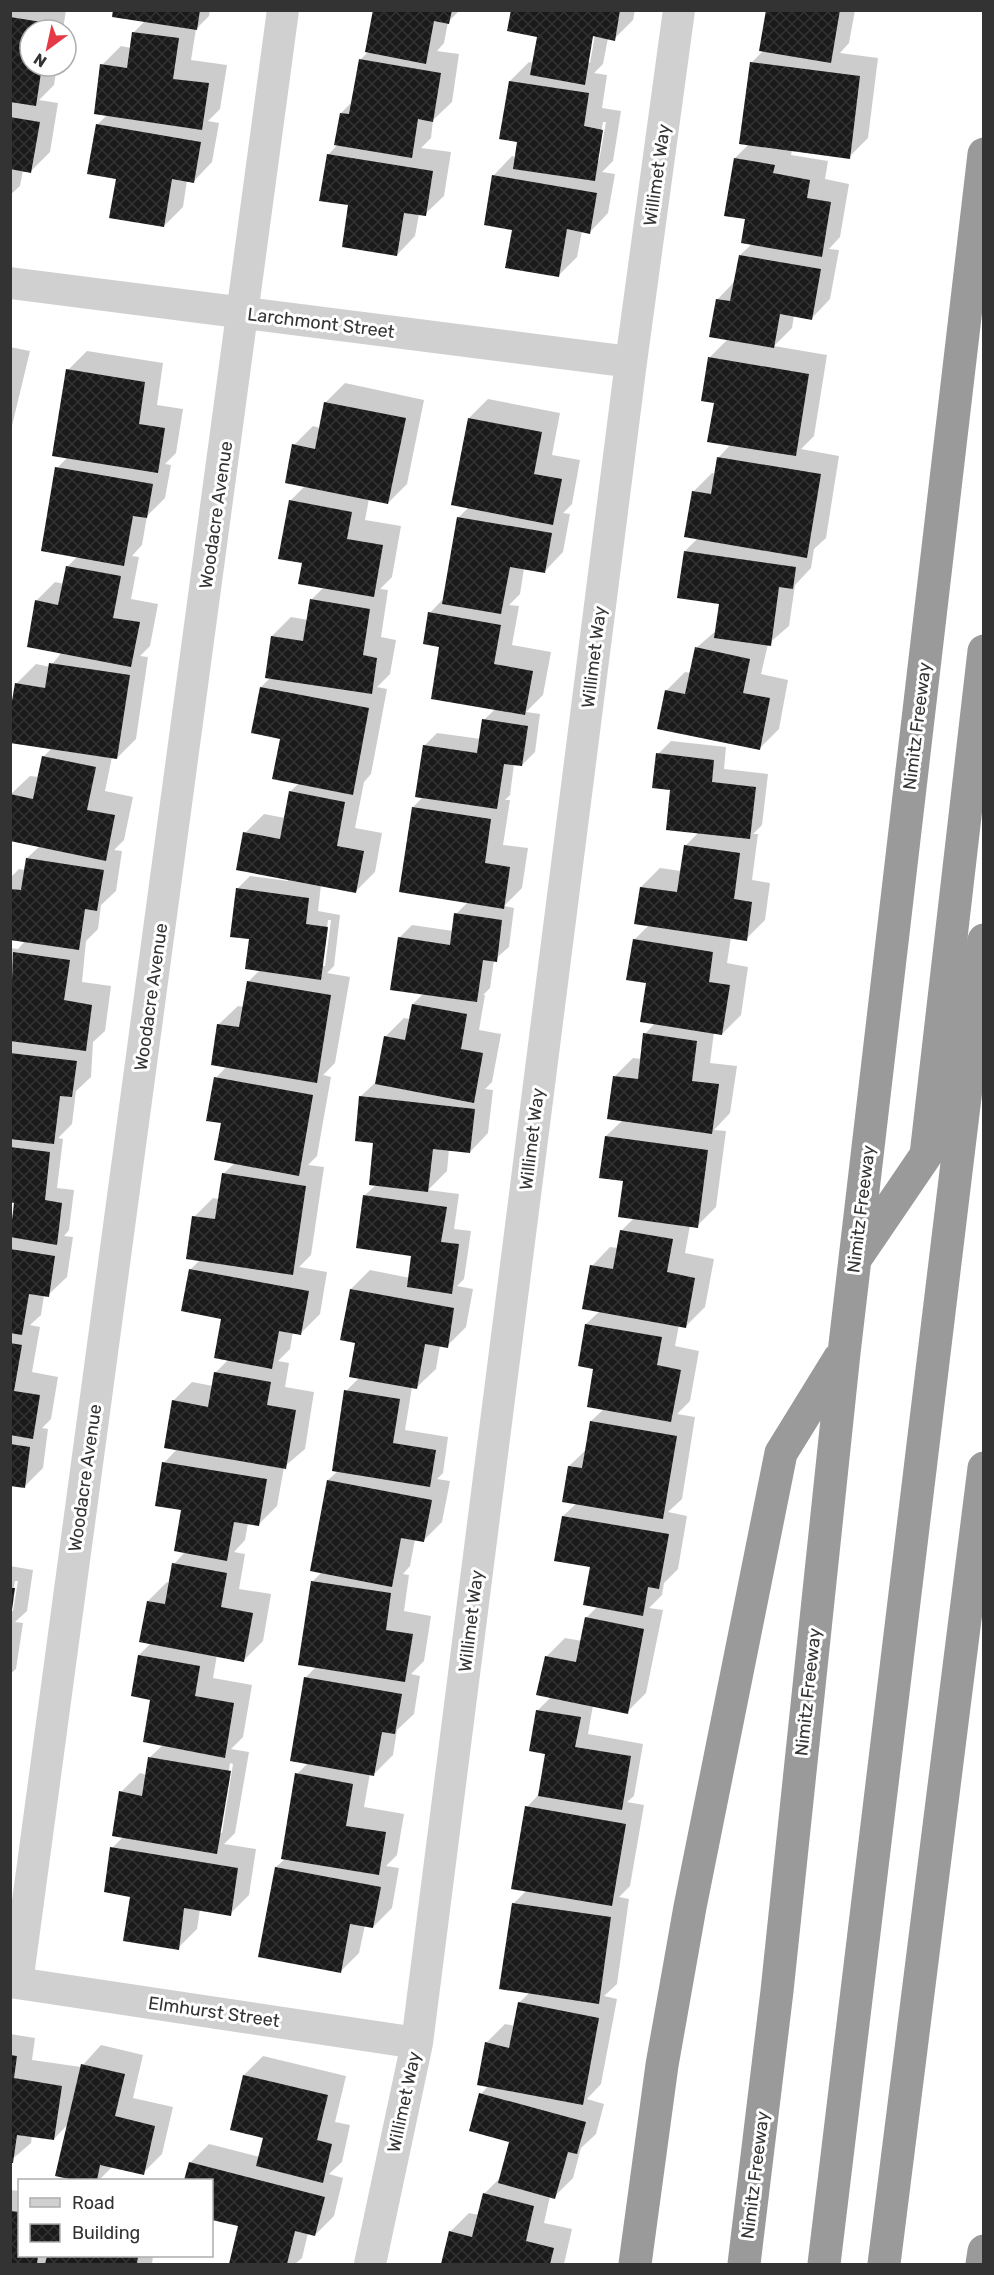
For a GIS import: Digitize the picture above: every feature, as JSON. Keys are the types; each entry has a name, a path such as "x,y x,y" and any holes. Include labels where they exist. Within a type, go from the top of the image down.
{"highway":[{"name":"Nimitz Freeway","path":"744,2265 777,1991 844,1353 984,154"},
{"path":"855,1259 926,1155 984,651"},
{"path":"824,2265 984,940"},
{"path":"635,2265 662,2065 690,1907 781,1453 844,1353"},
{"path":"884,2265 984,1468"},
{"path":"982,2265 984,2251"}],"street":[{"name":"Woodacre Avenue","path":"14,1983 283,10"},
{"name":"Willimet Way","path":"370,2265 417,2043 631,362 679,10"},
{"name":"Larchmont Street","path":"10,283 631,362"},
{"name":"Elmhurst Street","path":"14,1983 417,2043"}],"building":[{"path":"113,10 200,10 197,30 112,17"},
{"path":"373,10 452,10 449,24 434,21 426,64 365,52"},
{"path":"511,10 620,10 615,41 593,36 585,85 530,75 537,37 507,31"},
{"path":"766,10 840,10 831,63 759,51"},
{"path":"10,17 18,18 18,78 40,78 36,106 10,102"},
{"path":"132,32 179,38 173,79 209,83 202,130 94,114 100,64 127,68"},
{"path":"359,59 441,73 433,122 418,119 412,158 334,145 340,113 349,114"},
{"path":"750,62 860,76 850,159 739,144"},
{"path":"509,81 589,93 584,126 603,130 595,181 513,169 517,142 499,139"},
{"path":"10,117 40,122 31,173 10,169"},
{"path":"96,124 201,142 194,183 172,179 164,227 109,218 116,179 87,174"},
{"path":"327,154 433,171 426,216 404,213 397,256 342,247 348,205 319,201"},
{"path":"734,158 775,165 773,173 810,180 807,198 831,202 822,257 741,243 745,219 724,216"},
{"path":"492,175 597,193 590,234 567,229 559,277 505,268 512,230 484,225"},
{"path":"739,255 821,269 812,320 780,314 774,348 709,337 716,299 730,301"},
{"path":"708,357 809,374 796,456 707,442 714,403 701,401"},
{"path":"66,369 145,382 139,424 165,428 158,473 52,456"},
{"path":"324,402 406,418 388,504 285,483 292,444 315,449"},
{"path":"468,418 542,432 534,474 562,479 553,525 451,505"},
{"path":"717,457 821,474 807,558 684,537 692,491 711,494"},
{"path":"55,467 153,484 147,518 133,516 124,566 41,551"},
{"path":"289,500 352,512 347,539 383,545 374,597 298,584 302,563 278,559"},
{"path":"457,517 552,533 545,573 510,567 501,614 442,604"},
{"path":"684,551 796,567 793,589 779,587 771,646 714,638 719,604 677,598"},
{"path":"66,566 121,576 113,618 140,622 131,667 27,647 35,600 58,605"},
{"path":"310,599 370,609 363,655 377,658 372,694 265,678 271,636 303,641"},
{"path":"428,612 501,625 494,664 533,671 525,715 431,699 439,647 423,644"},
{"path":"695,647 750,659 743,693 770,698 760,750 657,729 665,690 685,694"},
{"path":"49,663 130,675 117,759 10,743 10,713 15,683 45,688"},
{"path":"260,687 369,708 353,795 272,779 280,739 251,733"},
{"path":"482,719 528,726 522,766 504,764 497,809 415,797 423,745 477,753"},
{"path":"656,753 714,760 712,782 756,787 750,839 666,830 670,790 652,788"},
{"path":"42,756 96,767 87,810 115,815 106,861 10,841 10,794 33,799"},
{"path":"289,791 345,802 337,846 364,851 356,893 236,870 243,832 280,839"},
{"path":"412,807 491,819 485,863 510,867 504,909 399,892"},
{"path":"684,845 740,853 734,899 752,902 747,941 634,924 640,887 677,892"},
{"path":"26,858 104,870 97,911 85,909 79,950 10,940 10,889 21,890"},
{"path":"236,888 309,898 306,924 328,927 321,980 245,969 249,939 230,937"},
{"path":"454,913 502,920 497,962 483,960 477,1002 390,990 398,937 450,945"},
{"path":"633,939 713,952 709,982 730,985 722,1035 640,1022 646,983 626,980"},
{"path":"13,952 70,960 64,1000 92,1005 86,1051 10,1041"},
{"path":"247,981 331,995 317,1083 211,1065 217,1024 239,1027"},
{"path":"412,1004 467,1014 461,1049 483,1053 474,1103 375,1084 384,1036 405,1040"},
{"path":"643,1033 697,1041 692,1081 719,1084 712,1134 607,1119 613,1076 638,1079"},
{"path":"10,1053 77,1061 72,1097 60,1096 54,1144 10,1139"},
{"path":"214,1077 313,1095 299,1176 214,1160 221,1123 206,1121"},
{"path":"359,1096 475,1109 470,1153 433,1149 428,1192 369,1185 373,1143 355,1141"},
{"path":"605,1136 708,1150 698,1228 618,1217 623,1181 599,1178"},
{"path":"10,1147 50,1152 45,1200 62,1203 57,1245 10,1237 14,1203 10,1202"},
{"path":"222,1173 306,1186 293,1275 186,1259 192,1216 215,1219"},
{"path":"363,1195 447,1207 441,1242 459,1244 452,1294 407,1287 411,1256 356,1248"},
{"path":"620,1230 673,1239 667,1272 695,1278 686,1328 582,1309 590,1265 613,1269"},
{"path":"10,1249 55,1256 49,1297 29,1294 22,1335 10,1333"},
{"path":"189,1269 309,1291 301,1335 279,1331 272,1369 214,1358 221,1319 181,1311"},
{"path":"350,1289 454,1308 448,1348 425,1344 417,1389 349,1377 355,1343 340,1340"},
{"path":"585,1324 662,1337 657,1365 681,1370 671,1422 587,1407 593,1369 578,1366"},
{"path":"10,1343 22,1345 14,1391 40,1395 33,1439 10,1435"},
{"path":"214,1372 271,1382 267,1405 296,1410 286,1469 164,1448 172,1400 208,1407"},
{"path":"344,1390 400,1399 393,1443 436,1450 430,1487 332,1471"},
{"path":"590,1421 677,1436 663,1519 562,1502 568,1466 582,1468"},
{"path":"10,1444 30,1447 25,1488 10,1486"},
{"path":"162,1462 267,1479 259,1526 234,1522 227,1561 174,1551 181,1510 155,1506"},
{"path":"327,1480 432,1500 424,1542 401,1538 392,1587 310,1571"},
{"path":"562,1516 669,1534 659,1589 648,1587 643,1616 583,1605 590,1567 554,1561"},
{"path":"172,1563 227,1573 221,1607 253,1613 244,1662 139,1642 147,1601 165,1604"},
{"path":"311,1581 391,1593 386,1630 413,1634 405,1682 298,1665"},
{"path":"10,1588 15,1588 12,1610 10,1609"},
{"path":"585,1617 644,1629 628,1714 536,1695 545,1656 576,1662"},
{"path":"138,1655 200,1666 195,1696 234,1703 225,1758 143,1742 150,1700 131,1696"},
{"path":"304,1677 402,1694 395,1734 382,1732 374,1776 290,1761"},
{"path":"536,1710 581,1717 575,1747 631,1756 622,1810 538,1796 545,1754 529,1751"},
{"path":"148,1757 231,1771 217,1854 112,1836 119,1791 142,1796"},
{"path":"295,1773 353,1784 346,1826 386,1832 379,1875 281,1859"},
{"path":"525,1806 626,1824 612,1906 511,1889"},
{"path":"110,1847 238,1868 231,1916 184,1908 179,1950 123,1941 130,1897 104,1892"},
{"path":"275,1867 381,1887 373,1928 350,1924 341,1973 258,1957"},
{"path":"512,1903 611,1917 599,2004 499,1989"},
{"path":"518,2002 599,2018 583,2105 477,2085 485,2042 509,2048"},
{"path":"10,2055 17,2056 14,2078 62,2086 54,2140 17,2135 13,2163 10,2163"},
{"path":"81,2064 125,2074 115,2116 155,2126 144,2175 100,2165 97,2179 69,2179 55,2176"},
{"path":"243,2075 328,2095 317,2140 332,2144 323,2183 256,2166 263,2138 230,2130"},
{"path":"479,2093 586,2122 577,2154 568,2152 555,2199 498,2183 509,2142 469,2131"},
{"path":"189,2162 325,2197 315,2236 295,2231 287,2264 229,2264 238,2226 213,2220 213,2179 184,2179"},
{"path":"483,2193 534,2206 526,2241 554,2248 550,2264 441,2264 449,2231 472,2237"},
{"path":"10,2211 18,2212 18,2257 38,2257 37,2264 10,2264"},
{"path":"47,2257 138,2257 137,2264 45,2264"}]}
